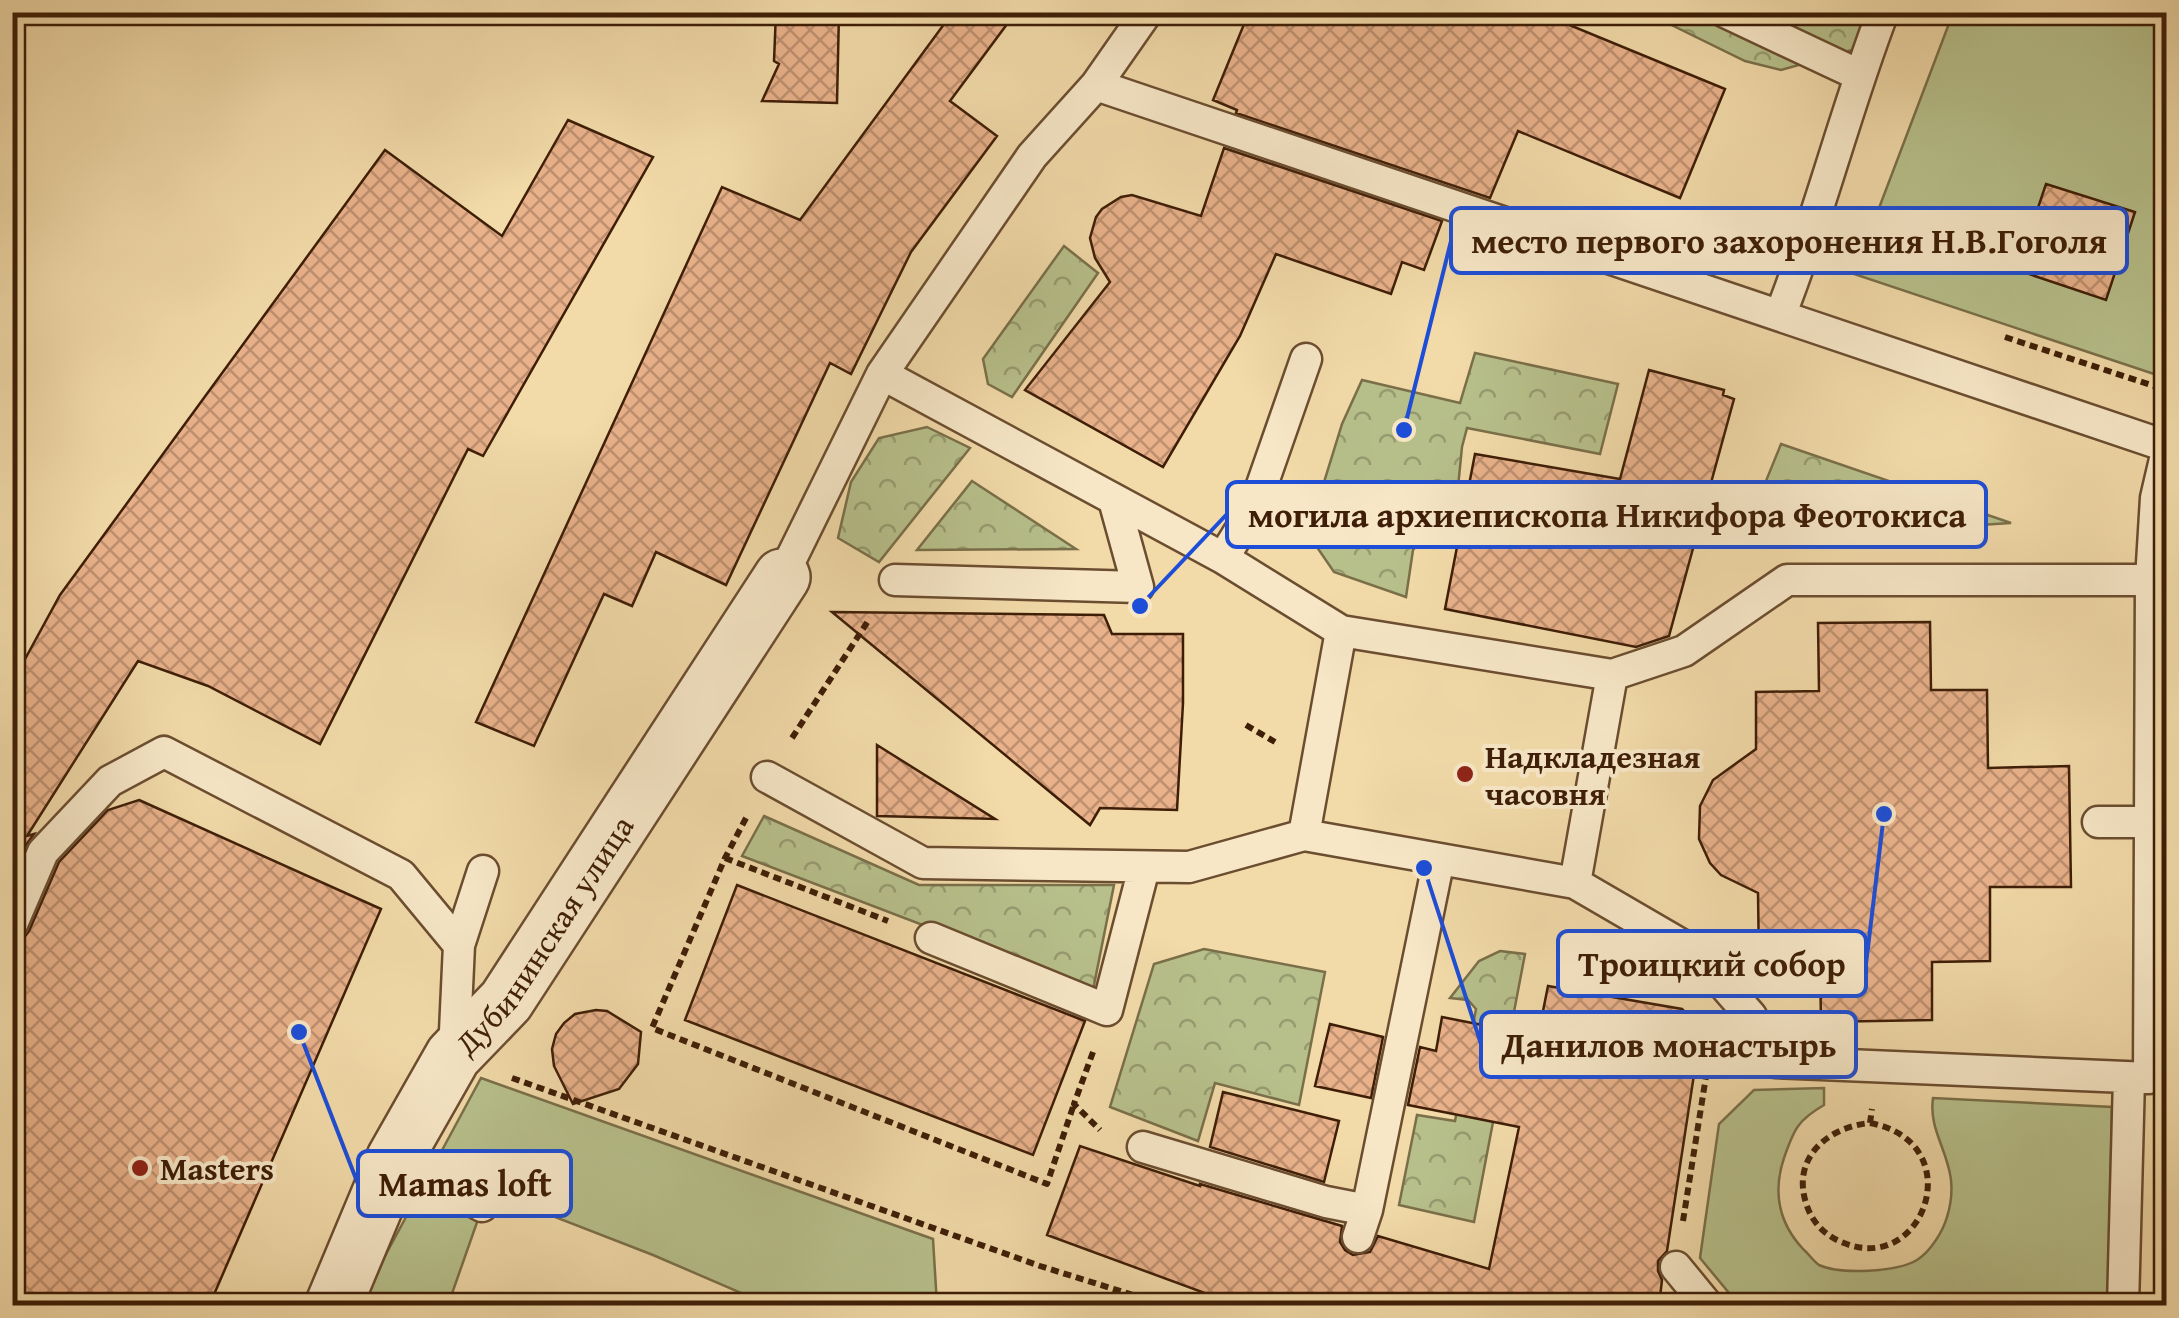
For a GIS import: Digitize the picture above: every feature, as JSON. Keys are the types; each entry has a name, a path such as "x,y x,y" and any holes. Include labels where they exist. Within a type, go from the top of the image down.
{"street":[{"name":"Дубининская улица","path":"334,1306 395,1158 474,1064 506,1001 782,576"}],"lane":[{"path":"782,576 882,374 1032,156 1096,85 1147,12"},
{"path":"1726,12 1859,75"},
{"path":"1781,313 1883,12"},
{"path":"1096,85 1671,267 1781,313 2166,446"},
{"path":"1224,558 1254,508 1306,359"},
{"path":"882,374 1224,558 1341,631 1612,675 1684,651 1787,580 2150,580"},
{"path":"2123,1306 2148,1079 2150,580 2156,498 2166,455"},
{"path":"895,580 1138,587 1114,500"},
{"path":"1304,836 1341,631"},
{"path":"1575,883 1612,675"},
{"path":"12,924 43,852 110,781 164,752 400,875 458,945"},
{"path":"767,777 922,863 1189,867 1304,836 1575,883 1697,954 1751,1016 1775,1062 2148,1079"},
{"path":"2098,822 2149,822"},
{"path":"1143,1147 1326,1202 1362,1224 1439,859"},
{"path":"931,938 1108,1010 1144,868"},
{"path":"474,1064 458,945 483,871"},
{"path":"395,1158 482,1206"},
{"path":"1676,1267 1708,1306"}],"path":[{"path":"2152,12 2166,26"},
{"path":"1996,334 2166,390"},
{"path":"895,580 767,777 725,858 652,1028 1046,1184 1108,1010"},
{"path":"1246,725 1290,750"},
{"path":"725,858 931,938"},
{"path":"1676,1267 1708,1070 1751,1016"},
{"path":"474,1064 1040,1266 1168,1306"},
{"path":"1870,1122 1878,1066"},
{"path":"1074,1104 1095,1128 1143,1147"},
{"path":"1870,1122 1891,1126 1909,1139 1922,1156 1929,1177 1928,1198 1920,1218 1906,1234 1888,1244 1868,1248 1848,1246 1824,1230 1807,1206 1803,1186 1806,1167 1828,1135 1848,1124 1870,1122"}],"green space":[{"path":"1647,13 1740,13 1752,19 1762,13 1868,13 1852,50 1781,70 1745,61"},
{"path":"1953,13 2166,13 2166,378 1854,274"},
{"path":"1064,246 1098,273 1012,397 988,384 983,359"},
{"path":"1475,353 1618,384 1600,454 1467,428 1453,538 1431,530 1413,550 1406,597 1334,572 1308,534 1342,424 1362,380 1460,403"},
{"path":"927,427 970,448 879,562 838,538 851,482 879,438"},
{"path":"1781,444 2011,523 1742,540"},
{"path":"972,481 1076,549 917,550"},
{"path":"764,816 919,885 1114,885 1093,990 742,856"},
{"path":"1204,949 1325,972 1299,1105 1215,1083 1198,1141 1110,1107 1154,964"},
{"path":"1500,951 1525,954 1474,1222 1399,1205 1417,1115 1455,1121 1476,1009 1468,1000 1450,998 1479,961"},
{"path":"481,1078 933,1239 937,1305 769,1305 488,1191 448,1305 363,1306 385,1256"},
{"path":"1824,1088 1824,1105 1798,1126 1791,1140 1779,1182 1780,1206 1795,1239 1819,1265 1854,1271 1883,1269 1917,1260 1932,1246 1947,1217 1951,1182 1935,1127 1933,1098 2112,1107 2108,1305 1739,1305 1700,1258 1719,1124 1754,1090"},
{"path":"2162,1118 2166,1118 2166,1306 2158,1305"}],"building":[{"path":"776,12 839,12 837,103 762,101 779,64 774,61"},
{"path":"953,12 1016,12 950,101 997,136 911,252 851,374 830,363 726,585 656,552 632,606 604,594 534,746 476,722 722,187 800,220"},
{"path":"1249,12 1538,12 1725,89 1680,198 1518,131 1490,198 1236,113 1237,110 1213,100"},
{"path":"568,120 653,157 483,456 468,449 320,744 208,686 138,661 27,836 34,834 12,875 12,683 60,595 385,150 502,236"},
{"path":"1224,148 1442,221 1424,270 1402,262 1391,294 1276,254 1240,336 1163,467 1025,390 1110,282 1095,258 1090,238 1102,209 1132,195 1201,216"},
{"path":"2046,184 2135,212 2106,300 2017,270"},
{"path":"1649,370 1724,390 1723,395 1734,399 1669,636 1636,647 1445,609 1475,454 1620,479"},
{"path":"832,612 1104,615 1112,634 1183,634 1177,810 1100,808 1090,825"},
{"path":"1930,622 1931,690 1987,690 1988,768 2069,766 2071,887 1990,887 1990,961 1932,962 1932,1020 1821,1022 1820,963 1759,964 1758,893 1721,875 1710,863 1699,839 1700,806 1713,780 1756,749 1756,692 1819,691 1818,623"},
{"path":"877,745 995,819 877,816"},
{"name":"Masters","path":"139,800 381,909 209,1306 12,1306 12,942 22,940 29,931 59,862 108,810"},
{"path":"737,885 1085,1021 1033,1155 685,1020"},
{"path":"1548,986 1682,1009 1701,1029 1667,1251 1658,1261 1662,1280 1659,1306 1240,1306 1047,1235 1080,1146 1200,1186 1342,1226 1340,1242 1353,1255 1370,1252 1378,1236 1489,1269 1519,1127 1408,1105 1420,1047 1436,1051 1442,1017 1538,1036"},
{"path":"607,1011 641,1032 638,1064 619,1089 573,1104 554,1066 552,1049 564,1023 575,1014"},
{"path":"1330,1024 1383,1037 1371,1098 1315,1086"},
{"path":"1223,1092 1339,1121 1324,1182 1210,1147"}],"place":[{"name":"место первого захоронения Н.В.Гоголя","path":"1404,430"},
{"name":"могила архиепископа Никифора Феотокиса","path":"1140,606"},
{"name":"Надкладезная часовня","path":"1465,774"},
{"name":"Троицкий собор","path":"1884,814"},
{"name":"Данилов монастырь","path":"1424,868"},
{"name":"Mamas loft","path":"299,1032"},
{"name":"Masters","path":"140,1168"}]}
